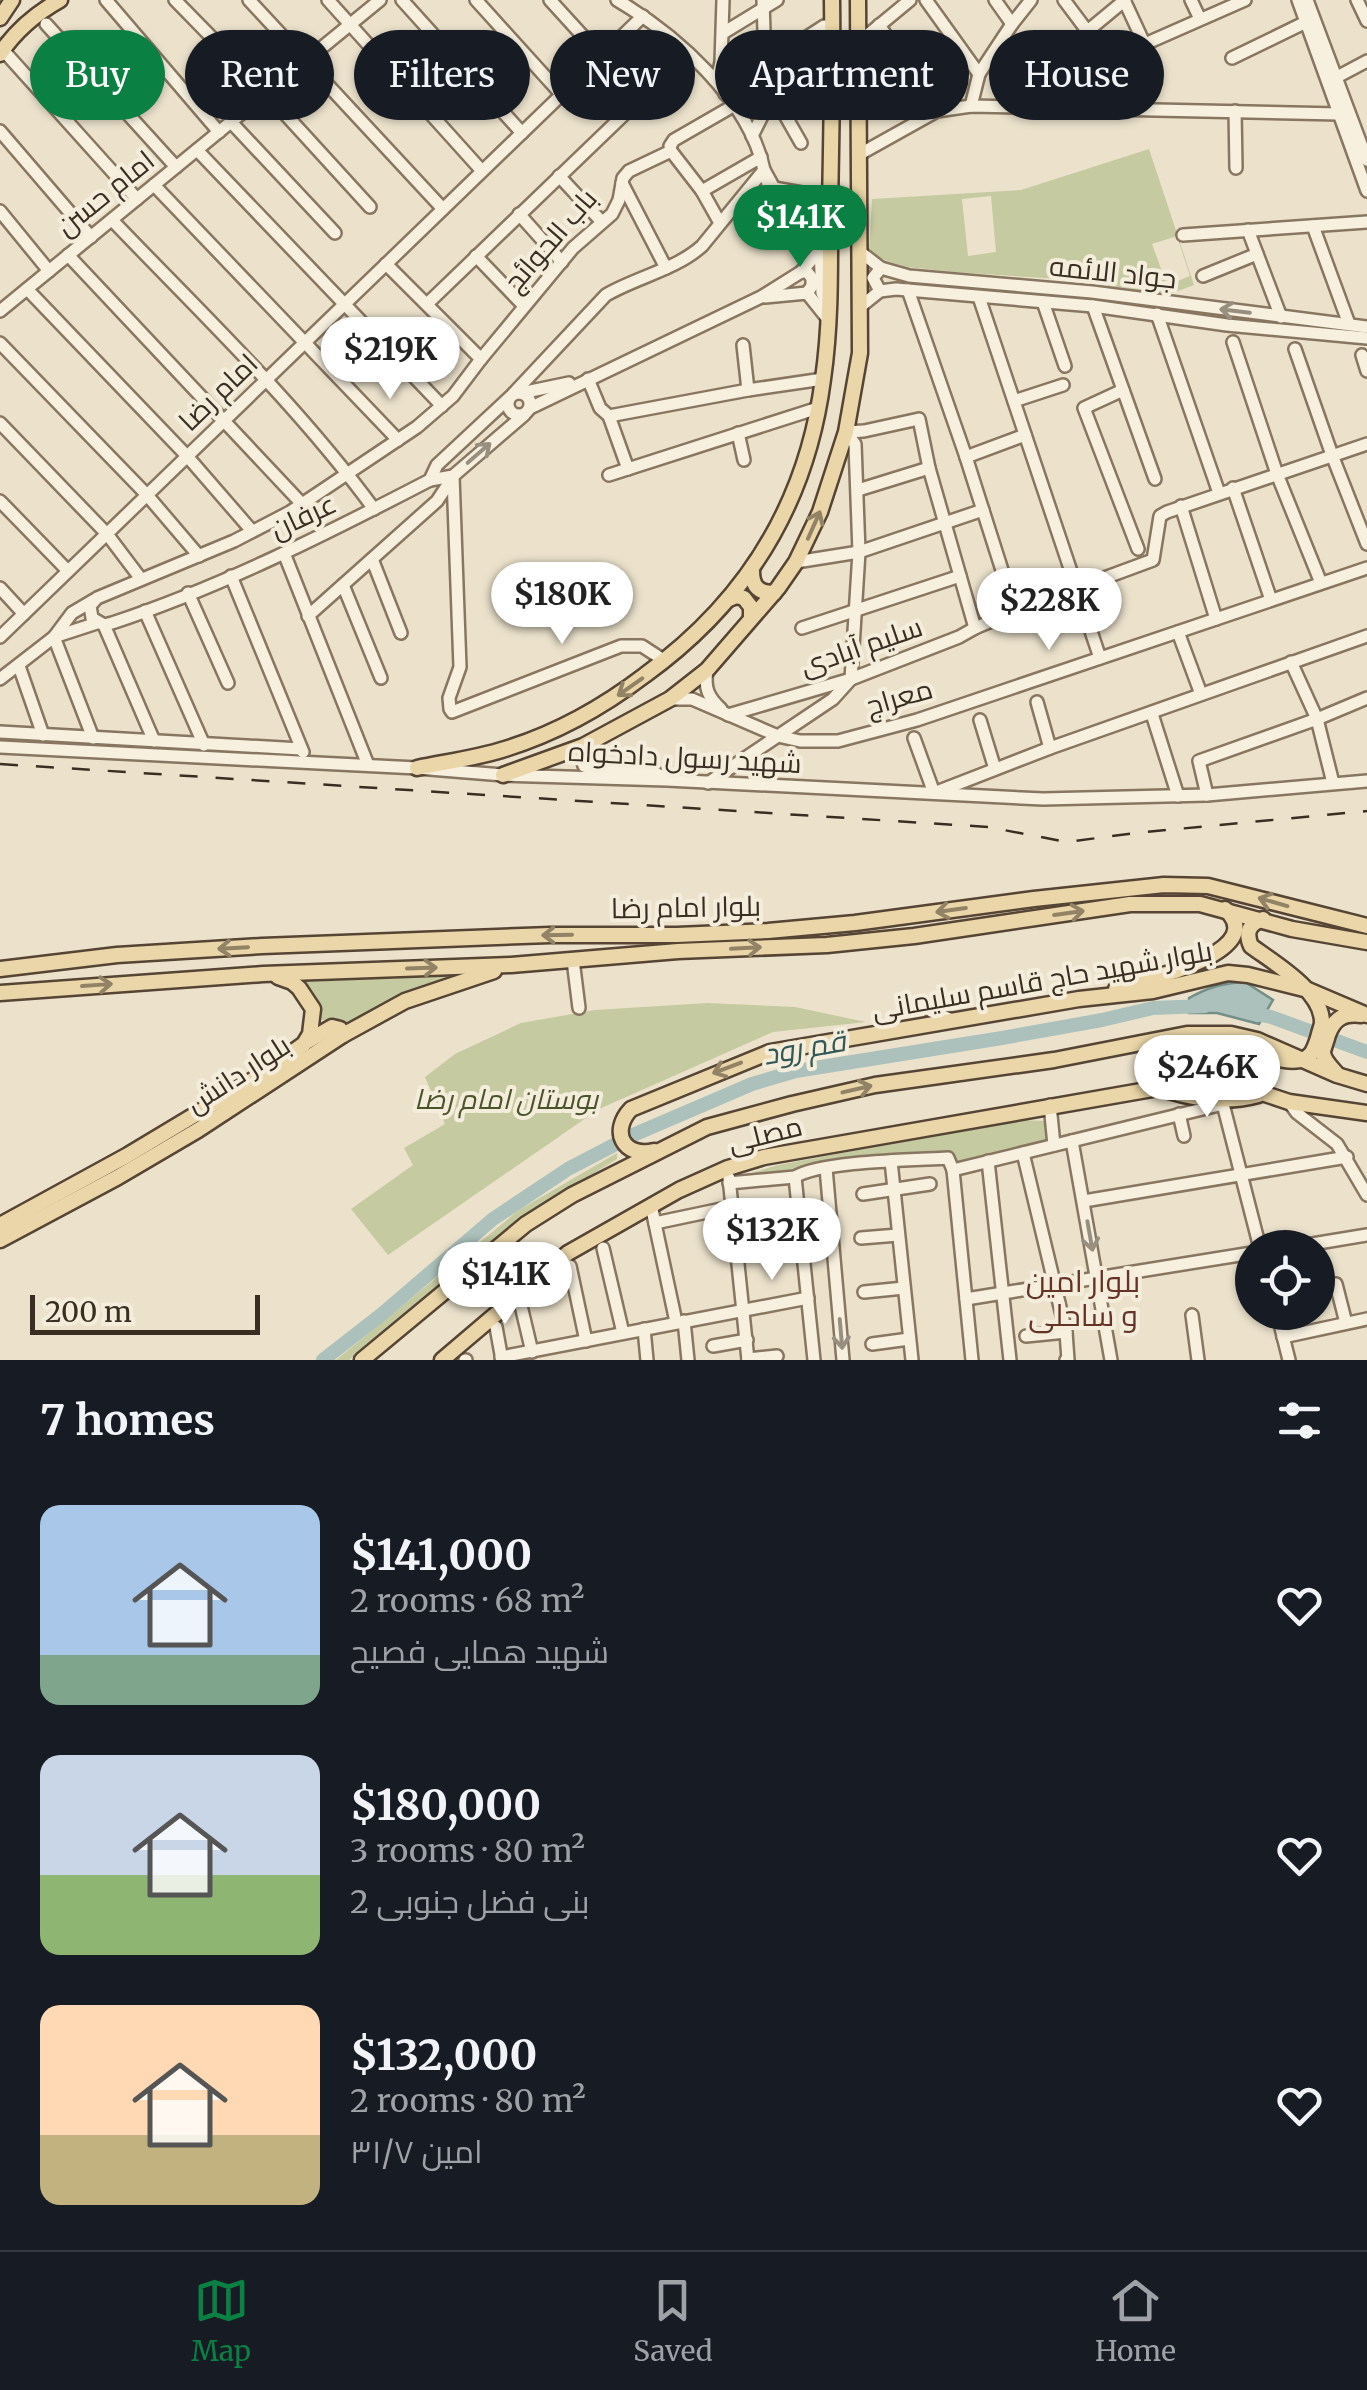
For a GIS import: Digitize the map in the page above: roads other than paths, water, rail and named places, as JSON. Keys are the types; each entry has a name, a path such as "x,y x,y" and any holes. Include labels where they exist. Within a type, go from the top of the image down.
{"main road":[{"path":"0,18 12,0"},
{"path":"29,0 45,16"},
{"path":"1,52 14,33 45,16 60,0"},
{"path":"416,768 505,749 576,721 621,693 666,661 702,628 752,571 776,531 795,484 823,379 828,312 832,0"},
{"path":"858,30 859,1"},
{"path":"503,774 594,740 670,698 707,670 796,562 820,512 846,432 860,353 859,120"},
{"path":"752,571 756,588 774,593"},
{"path":"728,599 744,598 751,607 751,618"},
{"name":"بلوار امام رضا","path":"0,970 116,955 262,946 768,931 1164,885 1208,886 1367,926"},
{"name":"بلوار امام رضا","path":"0,993 262,974 511,965 827,944 914,936 1130,904 1200,904 1367,942"},
{"path":"1086,998 1176,970 1224,948 1236,930 1234,916 1225,909"},
{"path":"1263,919 1248,930 1250,946 1308,990 1326,1026"},
{"name":"بلوار دانش","path":"0,1240 198,1130 343,1035 405,1001 511,965"},
{"path":"18,967 10,972 12,985 45,988"},
{"name":"بلوار شهید حاج قاسم سلیمانی","path":"627,1148 620,1126 625,1114 638,1105 770,1052 1086,998 1153,991 1228,973 1308,990 1367,1016"},
{"name":"بلوار دانش","path":"0,1225 128,1155 304,1044 310,1034 312,1008 306,997 292,982 262,974"},
{"path":"1226,1101 1235,1084 1231,1064 1242,1052 1291,1061 1314,1053 1326,1026 1344,1015 1367,1016"},
{"path":"304,1044 332,1027 340,1029 343,1035"},
{"path":"362,1360 514,1232 572,1195 707,1127 875,1085 1054,1060 1186,1034 1232,1034 1314,1053 1337,1075 1367,1084"},
{"path":"1135,1044 1209,1053 1217,1064 1204,1080"},
{"name":"مصلی","path":"442,1360 568,1254 651,1205 728,1176 764,1157 1204,1080 1235,1084 1290,1102 1367,1113"},
{"path":"1156,1087 1226,1101 1260,1094"},
{"path":"602,1180 627,1148 639,1153 664,1149"}],"street":[{"path":"106,0 219,132"},
{"path":"175,0 204,30"},
{"path":"249,0 278,30"},
{"path":"328,0 482,171"},
{"name":"امام حسن","path":"334,37 380,0"},
{"path":"402,0 522,133"},
{"path":"476,0 550,82"},
{"path":"550,0 577,30"},
{"path":"617,0 664,30"},
{"path":"727,30 763,4 776,0"},
{"path":"874,30 910,0"},
{"path":"926,0 979,74"},
{"path":"995,0 1012,24"},
{"path":"971,106 979,74 1032,0"},
{"path":"1064,0 1086,30"},
{"path":"1090,30 1125,0 1139,30"},
{"path":"1191,0 1200,19"},
{"path":"1164,34 1244,0"},
{"path":"1298,0 1367,191"},
{"path":"1307,0 1367,160"},
{"path":"1356,0 1367,21"},
{"path":"721,2 723,30"},
{"path":"763,4 763,30"},
{"path":"45,16 176,167"},
{"name":"امام رضا","path":"628,30 643,16"},
{"path":"1232,58 1306,22"},
{"path":"818,30 824,26"},
{"path":"879,26 882,30"},
{"path":"1,52 137,198"},
{"path":"695,59 714,79"},
{"path":"1337,78 1367,61"},
{"path":"334,91 442,210"},
{"name":"امام رضا","path":"0,637 550,105"},
{"path":"860,154 937,111 971,106 1339,114"},
{"path":"1235,111 1236,168"},
{"name":"باب الحوائج","path":"0,680 54,637 72,614 98,598 199,556 302,504 349,475 442,406 573,248 612,214 629,172 670,151 674,140 715,116"},
{"name":"امام حسن","path":"0,311 234,120"},
{"path":"290,120 370,208"},
{"path":"426,304 617,120"},
{"path":"742,120 774,188 811,195 816,203 814,212 807,217 797,215 777,200 768,190 762,163"},
{"path":"752,136 760,120"},
{"path":"788,120 801,143"},
{"path":"231,122 335,233"},
{"path":"0,131 91,236"},
{"path":"197,150 442,406"},
{"path":"670,151 702,191 720,223"},
{"path":"702,191 762,163"},
{"name":"عرفان","path":"54,637 97,620 144,611 230,576 326,535 430,480 437,465 515,394 606,295 693,254 762,163"},
{"path":"559,176 602,222"},
{"path":"828,312 822,293 820,250 793,211 792,202 797,194 816,190 831,177"},
{"path":"622,183 666,268"},
{"path":"154,185 398,440"},
{"path":"0,211 49,271"},
{"path":"520,214 562,262"},
{"path":"112,220 266,380 374,509"},
{"path":"1184,235 1367,222"},
{"path":"1313,226 1348,324"},
{"path":"1248,230 1281,317"},
{"path":"588,379 515,394 508,403 509,410 518,416 761,297 801,272 820,250"},
{"name":"جواد الائمه","path":"859,250 881,268 909,276 1092,292 1367,326"},
{"path":"1203,276 1257,254"},
{"path":"68,255 302,504"},
{"path":"476,256 524,306"},
{"path":"386,264 481,359"},
{"path":"860,307 880,291 873,278 881,268"},
{"path":"761,297 807,292 812,278 801,272"},
{"path":"27,289 187,456 252,531"},
{"path":"908,290 1015,611"},
{"name":"جواد الائمه","path":"880,291 1093,306 1228,325 1367,338"},
{"path":"807,292 828,312"},
{"path":"979,297 1100,658"},
{"path":"1044,302 1066,366"},
{"path":"1093,306 1155,478"},
{"path":"1157,314 1219,493"},
{"path":"0,342 148,494 199,556"},
{"path":"1233,342 1278,474 1322,584"},
{"path":"744,345 748,390"},
{"path":"1295,349 1367,544"},
{"path":"1362,355 1367,370"},
{"path":"588,379 600,408 609,416 628,469"},
{"path":"609,416 823,379"},
{"path":"1014,401 1064,385"},
{"path":"1124,390 1084,408 1138,548"},
{"path":"308,616 437,501 453,476 527,411 530,400 515,394"},
{"path":"609,475 818,408"},
{"path":"846,432 919,420 975,628"},
{"path":"0,423 107,534 141,579"},
{"path":"708,783 834,699 850,679 859,552 858,490 855,444 846,432"},
{"path":"738,434 744,460"},
{"path":"966,457 1025,435"},
{"path":"1216,619 1181,506 1367,444"},
{"path":"858,490 929,468"},
{"path":"430,480 453,476"},
{"path":"453,476 460,667 449,698 452,712 621,646 642,646 666,661"},
{"path":"1233,488 1271,600"},
{"path":"0,501 68,571"},
{"name":"سلیم آبادی","path":"728,716 850,679 1152,560 1160,516 1181,506"},
{"path":"796,562 859,552 983,510"},
{"path":"284,553 368,765"},
{"path":"372,559 400,634"},
{"name":"معراج","path":"670,698 692,700 778,736 838,740 917,720 1367,568"},
{"path":"230,576 307,762"},
{"path":"802,628 960,576"},
{"path":"343,585 381,678"},
{"path":"0,588 24,614"},
{"path":"188,593 228,683"},
{"path":"98,598 90,606 154,740"},
{"path":"144,611 204,745"},
{"path":"1178,632 1200,694"},
{"path":"914,738 934,793 1367,636"},
{"path":"54,637 94,738"},
{"path":"1291,662 1317,719 1333,784"},
{"path":"18,666 43,736"},
{"path":"707,670 705,684 710,699 728,716"},
{"path":"1207,795 1199,761 1367,698"},
{"path":"1037,702 1050,748"},
{"path":"1152,714 1178,796"},
{"path":"980,720 994,769"},
{"path":"0,732 301,749"},
{"path":"594,740 584,749 584,766 651,771 667,780"},
{"name":"شهید رسول دادخواه","path":"0,747 1043,799 1207,795 1367,780"},
{"path":"573,960 579,1008"},
{"path":"931,1010 952,1020"},
{"path":"953,1170 1226,1101 1256,1230"},
{"path":"1290,1102 1297,1113 1337,1144 1367,1195"},
{"path":"1050,1105 1054,1145"},
{"path":"1179,1114 1184,1136"},
{"path":"1072,1140 1111,1360"},
{"path":"1023,1152 1066,1332 1067,1360"},
{"path":"777,1356 748,1360 728,1176 795,1177 804,1171 826,1168 948,1158 953,1170 972,1360"},
{"path":"1084,1202 1346,1158"},
{"path":"988,1161 1010,1360"},
{"path":"891,1162 912,1360"},
{"path":"826,1168 843,1360"},
{"path":"795,1177 814,1360"},
{"path":"863,1194 930,1184"},
{"path":"651,1205 688,1360"},
{"path":"655,1223 732,1207"},
{"path":"1335,1240 1367,1234"},
{"path":"861,1238 898,1235"},
{"path":"772,1251 802,1247"},
{"path":"604,1248 622,1333"},
{"path":"966,1299 1235,1256"},
{"path":"570,1266 586,1340"},
{"path":"1336,1284 1346,1323"},
{"path":"864,1292 904,1288"},
{"path":"518,1293 532,1352"},
{"path":"496,1327 502,1359 808,1298"},
{"path":"1192,1315 1198,1360"},
{"path":"1283,1337 1367,1319"},
{"path":"644,1329 647,1360"},
{"path":"1281,1330 1289,1360"},
{"path":"1026,1336 1066,1332"},
{"path":"872,1344 909,1339"},
{"path":"713,1346 746,1340"},
{"path":"559,1346 560,1360"}],"water":[{"path":"1245,982 1273,1000 1259,1024 1217,1013 1189,1013 1189,998 1216,986"}],"waterway":[{"name":"قم رود","path":"323,1360 493,1219 568,1169 633,1135 752,1084 796,1071 1002,1038 1153,1008 1205,1006"},
{"name":"قم رود","path":"1246,1012 1271,1017 1367,1052"}],"railway":[{"path":"0,764 988,827 1067,842 1367,811"}],"district":[{"name":"بلوار امین و ساحلی","path":"1083,1298"}],"park label":[{"name":"بوستان امام رضا","path":"506,1099"}]}
